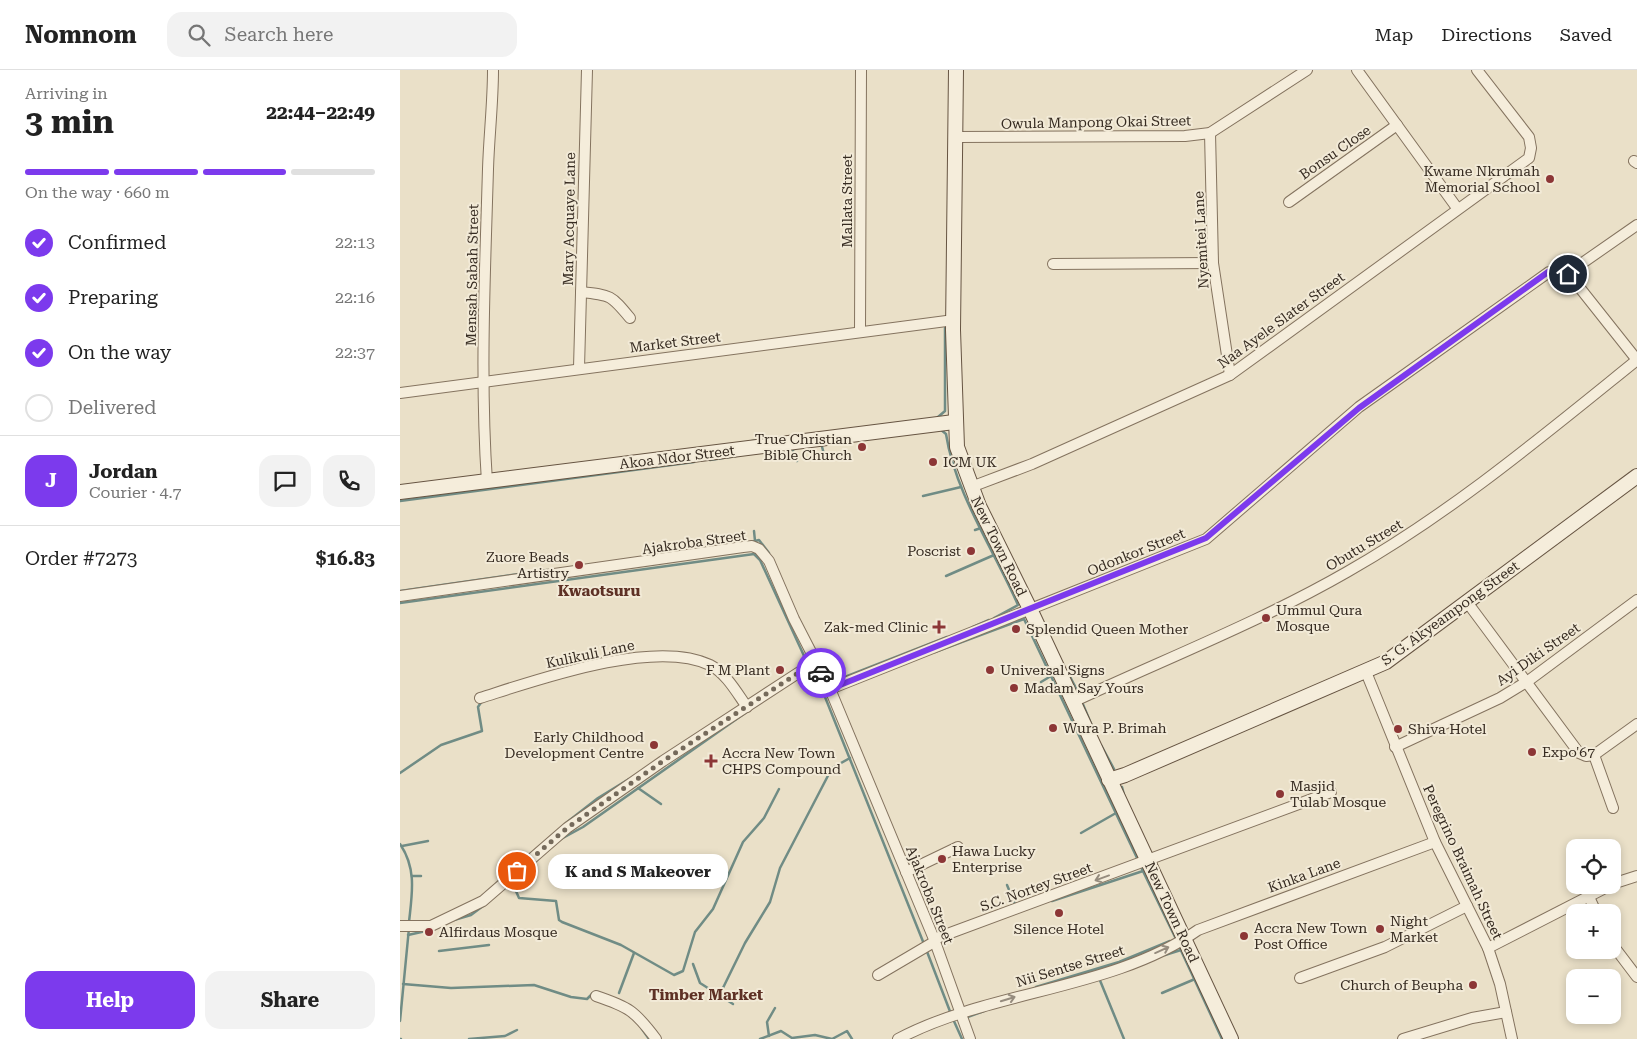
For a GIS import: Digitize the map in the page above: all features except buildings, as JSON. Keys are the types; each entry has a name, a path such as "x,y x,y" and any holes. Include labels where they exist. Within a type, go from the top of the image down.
{"street":[{"name":"Mensah Sabah Street","path":"487,482 483,382 488,166 493,105 493,70"},
{"name":"Mary Acquaye Lane","path":"579,368 587,70"},
{"name":"Mallata Street","path":"860,332 861,70"},
{"name":"New Town Road","path":"956,70 954,422 957,446 971,487 1030,609 1230,1039"},
{"name":"Owula Manpong Okai Street","path":"956,137 1186,136 1210,133 1307,70"},
{"path":"1357,70 1457,208"},
{"name":"Naa Ayele Slater Street","path":"971,487 1040,460 1230,375 1457,208 1529,158 1531,148 1529,137 1477,70"},
{"name":"Bonsu Close","path":"1289,202 1397,125"},
{"name":"Nyemitei Lane","path":"1210,133 1213,263 1230,375"},
{"path":"1637,225 1568,274 1637,360"},
{"path":"1053,264 1213,263"},
{"name":"Odonkor Street","path":"830,689 1206,538 1359,408 1548,272 1562,269 1568,274"},
{"path":"581,292 607,294 615,300 630,318"},
{"name":"Market Street","path":"400,393 954,320"},
{"name":"Obutu Street","path":"1073,702 1278,608 1347,573 1442,512 1527,448 1637,360"},
{"name":"Akoa Ndor Street","path":"400,492 954,422"},
{"name":"S. G. Akyeampong Street","path":"1110,780 1366,672 1393,657 1637,476"},
{"name":"Ajakroba Street","path":"400,596 752,546 759,549 769,561 815,662 830,689 859,764 934,941 970,1039"},
{"name":"Ayi Diki Street","path":"1396,747 1500,698 1528,681 1637,600"},
{"path":"1467,602 1528,681 1579,753 1590,756 1637,724"},
{"name":"Kulikuli Lane","path":"480,698 550,675 613,661 670,656 688,657 710,665 725,678 747,707"},
{"path":"407,927 431,926 483,901 567,828 815,662"},
{"name":"Peregrino Braimah Street","path":"1366,672 1434,842 1488,948 1512,1039"},
{"path":"1590,756 1613,808"},
{"name":"S.C. Nortey Street","path":"878,975 934,941 1332,792"},
{"name":"Kinka Lane","path":"1184,939 1198,930 1217,922 1434,842"},
{"path":"906,872 958,847"},
{"path":"1621,882 1637,876"},
{"path":"1488,948 1595,894"},
{"path":"1589,897 1592,904"},
{"path":"1300,978 1385,947 1467,906"},
{"name":"Nii Sentse Street","path":"961,1014 1094,976 1164,950 1184,939"},
{"path":"1621,956 1637,977"},
{"path":"596,996 625,1006 633,1011 656,1039"},
{"path":"1403,1039 1472,1018 1506,1012"},
{"path":"898,1039 915,1030 961,1014"}],"waterway":[{"path":"938,417 945,411 945,328"},
{"path":"940,429 946,434 951,456 966,500 1018,605 994,618"},
{"path":"752,441 766,439"},
{"path":"821,443 825,458"},
{"path":"792,448 797,461"},
{"path":"710,460 736,456"},
{"path":"400,501 694,462"},
{"path":"923,496 961,487"},
{"path":"975,530 981,528"},
{"path":"754,531 755,541"},
{"path":"751,542 759,540 769,553"},
{"path":"400,603 754,554 760,560 805,658"},
{"path":"946,576 994,555"},
{"path":"400,591 547,570"},
{"path":"935,652 1024,619 1138,860"},
{"path":"973,627 989,620"},
{"path":"832,682 947,637"},
{"path":"594,661 605,658"},
{"path":"1067,671 1078,692"},
{"path":"801,677 809,674 817,677 924,944"},
{"path":"1041,682 1051,676"},
{"path":"400,773 441,745 482,731 478,707 482,701"},
{"path":"1082,702 1092,726"},
{"path":"561,839 583,827 748,711"},
{"path":"1101,745 1114,769"},
{"path":"720,994 745,943 770,902 780,868 832,768 850,758"},
{"path":"566,823 598,798 629,779"},
{"path":"1122,787 1124,795"},
{"path":"638,788 661,804"},
{"path":"512,882 519,898 556,901 559,920 562,922 621,945 674,975 683,971 695,932 713,909 743,842 764,818 779,789"},
{"path":"1081,833 1116,813"},
{"path":"402,846 428,841"},
{"path":"400,844 411,872 412,892 409,922"},
{"path":"1140,865 1176,939"},
{"path":"1052,901 1143,871"},
{"path":"510,884 521,874"},
{"path":"412,876 421,876"},
{"path":"1007,885 1015,904"},
{"path":"454,920 471,915 483,906"},
{"path":"400,1021 409,928"},
{"path":"408,935 426,931"},
{"path":"1036,987 1119,962 1170,941"},
{"path":"1178,944 1222,1039"},
{"path":"439,951 489,945"},
{"path":"926,949 951,1014"},
{"path":"1165,955 1181,950"},
{"path":"619,993 634,953"},
{"path":"693,964 700,983 733,1004"},
{"path":"1099,978 1124,1039"},
{"path":"1162,993 1195,979"},
{"path":"403,984 451,988 534,985 571,997 587,999 593,993"},
{"path":"769,1036 767,1022 775,1008"},
{"path":"965,1018 984,1011"},
{"path":"953,1019 962,1039"},
{"path":"642,1029 649,1039"},
{"path":"469,1039 505,1036 517,1030"},
{"path":"760,1039 781,1031 792,1038 815,1035 832,1039 847,1031 852,1039"}],"way so far":[{"path":"517,871 567,828 663,761 779,685 815,662 821,673"}],"place":[{"name":"Kwame Nkrumah Memorial School","path":"1550,179"},
{"name":"True Christian Bible Church","path":"862,447"},
{"name":"ICM UK","path":"933,462"},
{"name":"Poscrist","path":"971,551"},
{"name":"Zuore Beads Artistry","path":"579,565"},
{"name":"Ummul Qura Mosque","path":"1266,618"},
{"name":"Zak-med Clinic","path":"939,627"},
{"name":"Splendid Queen Mother","path":"1016,629"},
{"name":"F M Plant","path":"780,670"},
{"name":"Universal Signs","path":"990,670"},
{"name":"Madam Say Yours","path":"1014,688"},
{"name":"Wura P. Brimah","path":"1053,728"},
{"name":"Shiva Hotel","path":"1398,729"},
{"name":"Early Childhood Development Centre","path":"654,745"},
{"name":"Expo'67","path":"1532,752"},
{"name":"Accra New Town CHPS Compound","path":"711,761"},
{"name":"Masjid Tulab Mosque","path":"1280,794"},
{"name":"Hawa Lucky Enterprise","path":"942,859"},
{"name":"K and S Makeover","path":"517,871"},
{"name":"Silence Hotel","path":"1059,913"},
{"name":"Night Market","path":"1380,929"},
{"name":"Alfirdaus Mosque","path":"429,932"},
{"name":"Accra New Town Post Office","path":"1244,936"},
{"name":"Church of Beupha","path":"1473,985"}],"district":[{"name":"Kwaotsuru","path":"599,591"},
{"name":"Timber Market","path":"706,995"}],"route":[{"path":"821,673 830,689 1191,546 1206,538 1219,529 1316,443 1359,408 1548,272 1562,269 1568,274"}]}
